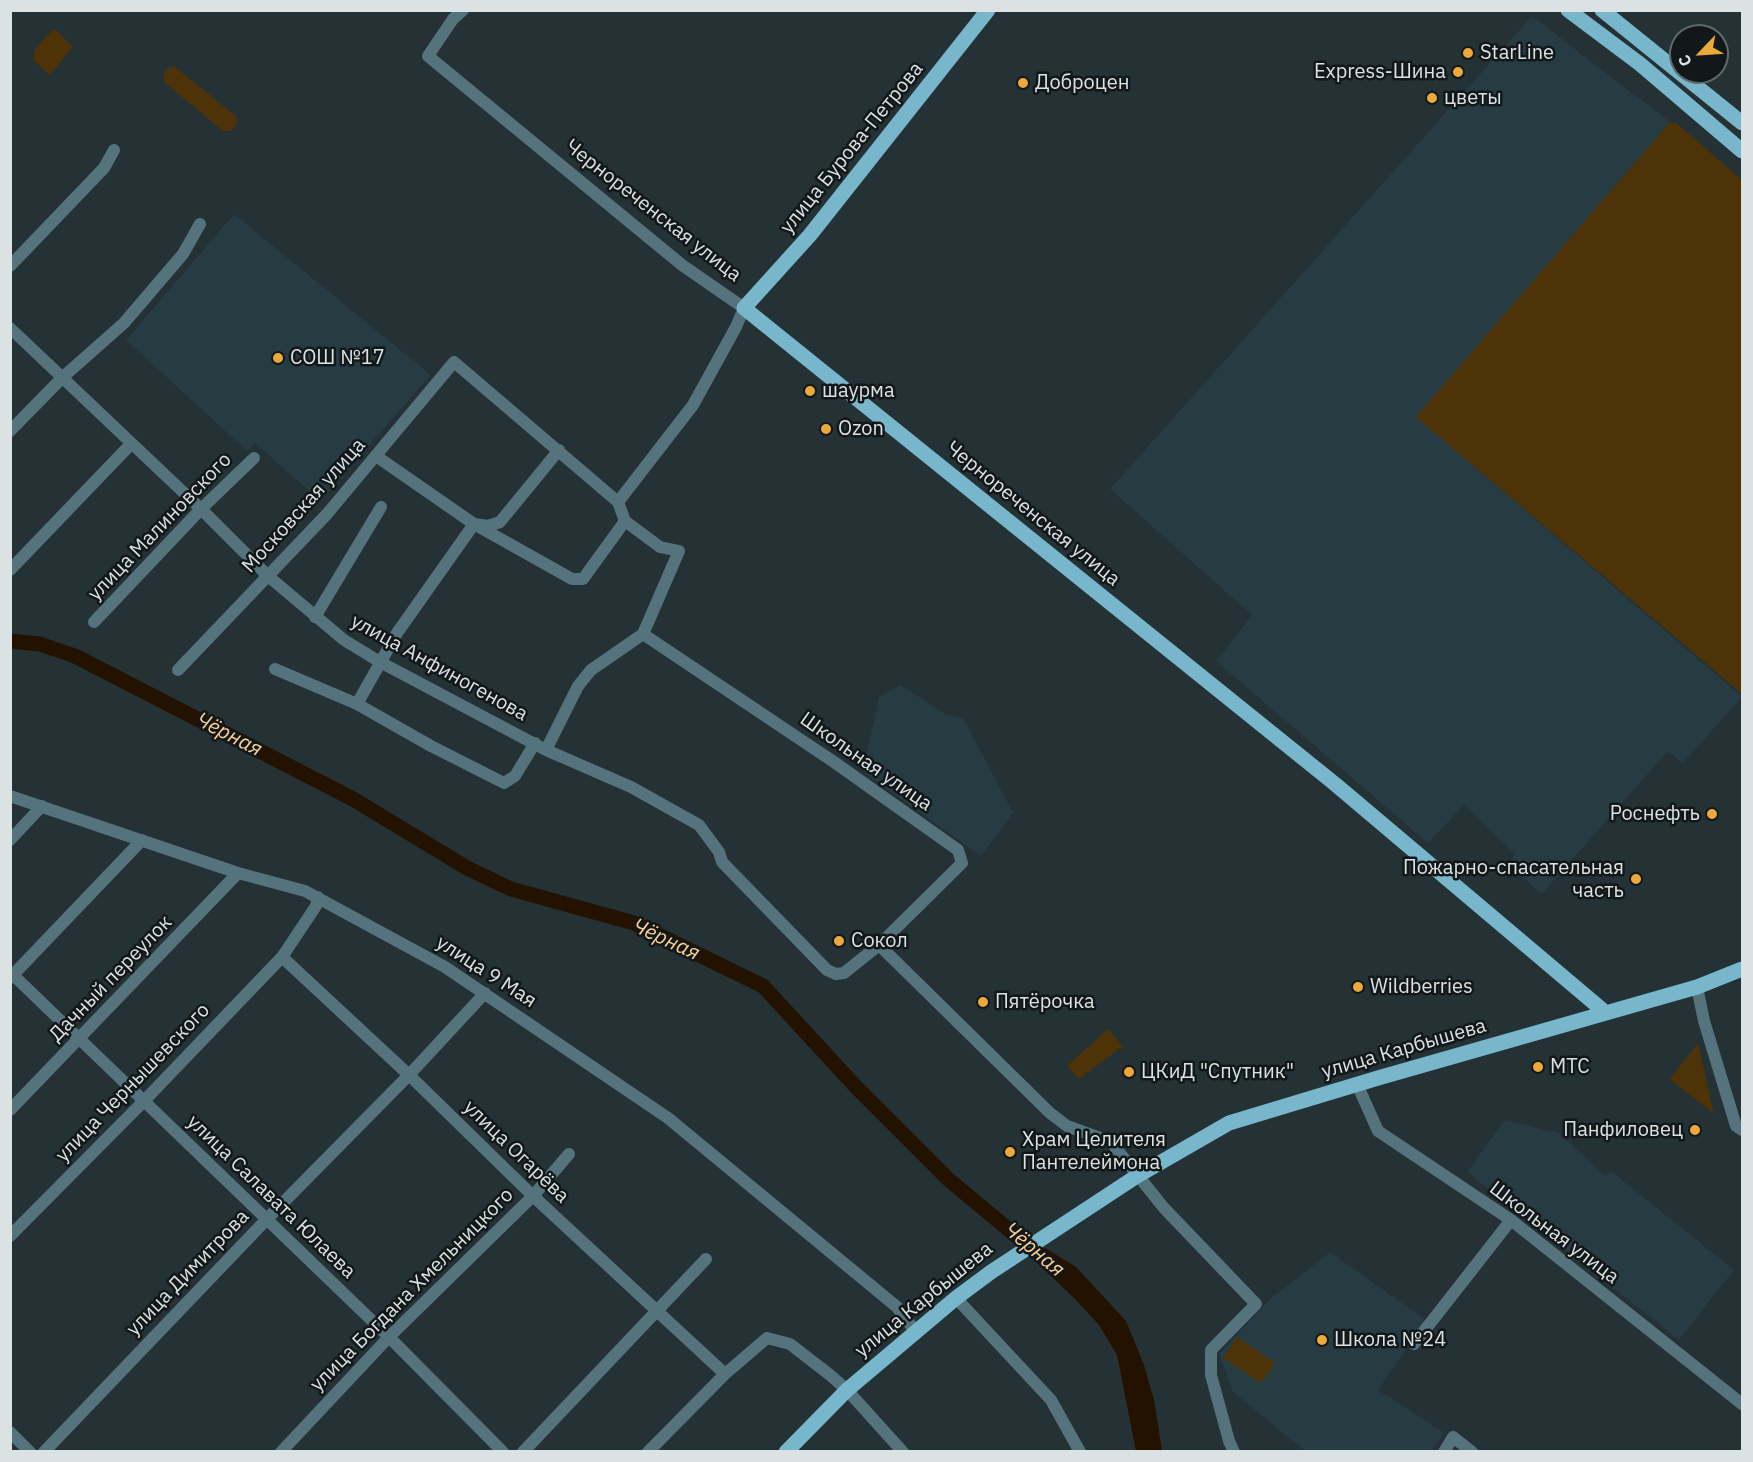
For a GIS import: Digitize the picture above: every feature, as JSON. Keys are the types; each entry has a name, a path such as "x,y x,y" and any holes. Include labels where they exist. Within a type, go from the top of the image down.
{"main road":[{"name":"улица Бурова-Петрова","path":"744,308 810,235 988,10"},
{"path":"1568,10 1640,64 1743,151"},
{"path":"1602,10 1743,123"},
{"name":"Чернореченская улица","path":"744,308 1335,784 1606,1013"},
{"name":"улица Карбышева","path":"786,1452 847,1390 956,1298 991,1272 1137,1176 1229,1123 1697,987 1743,969"}],"street":[{"name":"Чернореченская улица","path":"463,10 453,19 428,56 682,265 744,308"},
{"path":"10,266 104,168 114,150"},
{"path":"10,431 63,377 124,323 183,254 200,224"},
{"path":"618,502 693,405 720,358 744,308"},
{"name":"улица Анфиногенова","path":"10,328 201,509 268,576 344,640 380,662 540,746 631,787 691,820 706,832 724,854 722,862 830,972 844,973 879,945"},
{"name":"Московская улица","path":"178,670 327,514 454,362 559,450"},
{"path":"10,570 131,444"},
{"path":"275,669 357,704 431,746 504,783 515,776 540,746 591,670 643,634 679,551 660,547 625,521 618,502 559,450 500,522 488,526 474,524"},
{"path":"376,456 474,524 572,579 583,579 625,521"},
{"name":"улица Малиновского","path":"94,622 201,509 254,458"},
{"path":"315,617 381,507"},
{"path":"500,522 511,543"},
{"path":"357,704 397,633 474,524"},
{"name":"Школьная улица","path":"643,634 834,762 958,850 962,863 879,945"},
{"name":"улица 9 Мая","path":"10,796 238,873 305,891 445,966 668,1118 897,1306 916,1332"},
{"path":"10,840 42,806"},
{"path":"12,975 142,840"},
{"name":"Дачный переулок","path":"10,1110 238,873"},
{"name":"улица Чернышевского","path":"10,1236 282,957 316,906 318,897"},
{"path":"879,945 1050,1113 1067,1126 1111,1142 1164,1208 1256,1304 1211,1350 1211,1375 1234,1452"},
{"name":"улица Огарёва","path":"282,957 409,1075 533,1196 725,1374"},
{"name":"улица Салавата Юлаева","path":"12,975 503,1452"},
{"path":"1697,987 1704,1021 1736,1126 1743,1130"},
{"name":"улица Димитрова","path":"44,1452 266,1220 409,1075 485,993"},
{"name":"Школьная улица","path":"1357,1084 1378,1131 1511,1220 1743,1404"},
{"name":"улица Богдана Хмельницкого","path":"281,1452 388,1338 533,1196 569,1154"},
{"path":"1414,1344 1511,1220"},
{"path":"523,1452 706,1259"},
{"path":"956,1298 1051,1400 1080,1452"},
{"path":"648,1452 725,1374 767,1338 790,1344 847,1390 903,1452"},
{"path":"10,1432 30,1452"},
{"path":"1444,1452 1453,1437 1472,1452"}],"shaded area":[{"path":"1532,16 1670,122 1417,417 1742,697 1683,763 1668,751 1542,894 1509,865 1515,854 1464,805 1428,843 1216,661 1252,615 1110,489"},
{"path":"52,30 56,30 73,47 50,75 33,60 35,49"},
{"path":"174,66 236,116 237,124 231,131 223,131 164,82 163,75 169,67"},
{"path":"1670,122 1673,124 1675,122 1742,180 1742,694 1416,417"},
{"name":"СОШ №17","path":"234,214 431,375 320,501 255,443 247,451 126,340"},
{"path":"901,685 945,714 964,719 1013,813 981,856 863,772 879,697"},
{"path":"1108,1029 1123,1046 1079,1079 1067,1066"},
{"path":"1698,1043 1714,1114 1670,1079"},
{"path":"1505,1120 1559,1133 1606,1176 1611,1171 1734,1270 1679,1340 1467,1172"},
{"path":"1045,1248 1076,1267 1126,1321 1144,1365 1154,1400 1162,1451 1136,1451 1117,1355 1099,1325 1032,1258"},
{"name":"Школа №24","path":"1330,1252 1426,1320 1378,1390 1445,1433 1431,1451 1305,1451 1233,1392 1219,1354 1270,1299"},
{"path":"1237,1337 1275,1363 1261,1383 1223,1358"}],"waterway":[{"name":"Чёрная","path":"10,641 40,644 75,656 353,799 467,868 511,889 634,923 763,986 856,1087 949,1180 1054,1267"}],"place":[{"name":"StarLine","path":"1468,53"},
{"name":"Express-Шина","path":"1458,72"},
{"name":"Доброцен","path":"1023,83"},
{"name":"цветы","path":"1432,98"},
{"name":"СОШ №17","path":"278,358"},
{"name":"шаурма","path":"810,391"},
{"name":"Ozon","path":"826,429"},
{"name":"Роснефть","path":"1712,814"},
{"name":"Пожарно-спасательная часть","path":"1636,879"},
{"name":"Сокол","path":"839,941"},
{"name":"Wildberries","path":"1358,987"},
{"name":"Пятёрочка","path":"983,1002"},
{"name":"МТС","path":"1538,1067"},
{"name":"ЦКиД \"Спутник\"","path":"1129,1072"},
{"name":"Панфиловец","path":"1695,1130"},
{"name":"Храм Целителя Пантелеймона","path":"1010,1152"},
{"name":"Школа №24","path":"1322,1340"}]}
